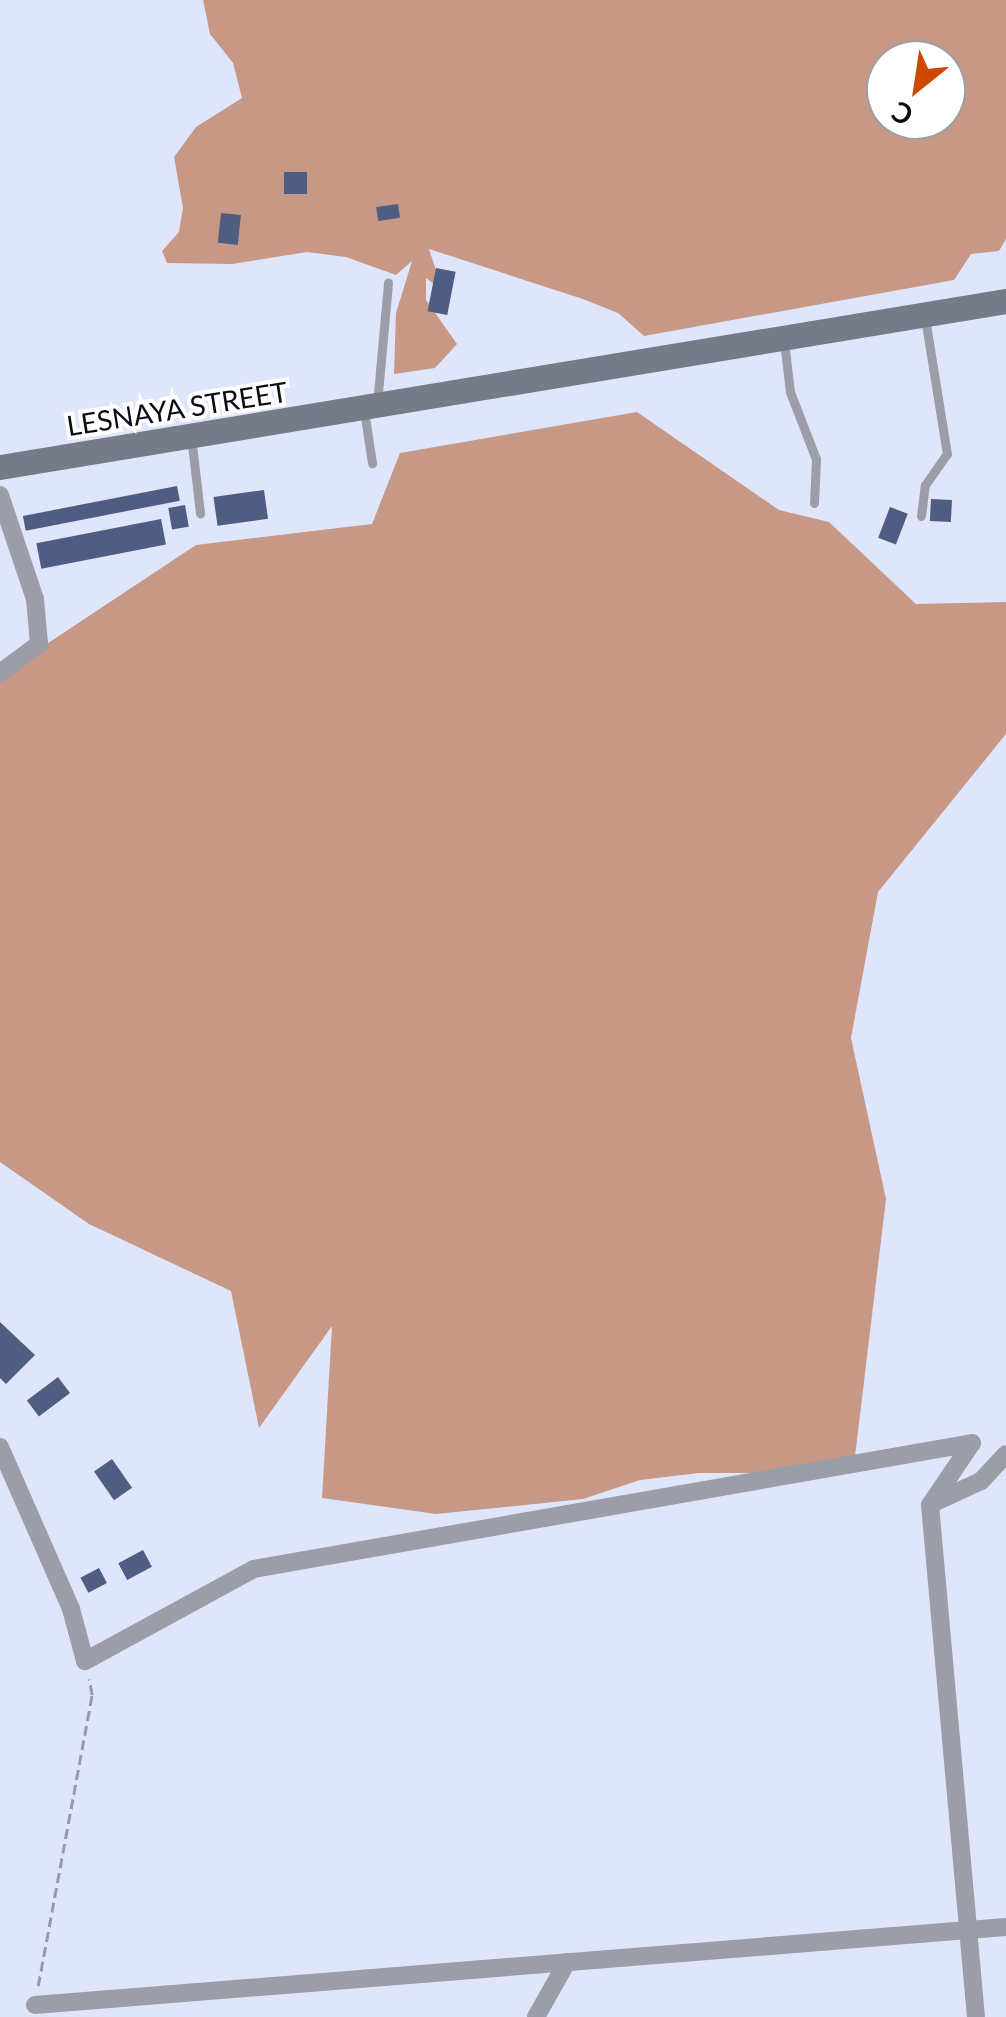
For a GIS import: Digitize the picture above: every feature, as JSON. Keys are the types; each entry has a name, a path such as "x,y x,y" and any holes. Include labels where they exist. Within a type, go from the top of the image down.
{"street":[{"name":"LESNAYA STREET","path":"0,467 1006,301"},
{"path":"0,495 35,599 39,644 0,673"},
{"path":"0,1447 71,1610 84,1661 254,1569 972,1444 930,1505 976,2017"},
{"path":"930,1505 981,1481 1006,1454"},
{"path":"35,2005 1006,1927"},
{"path":"536,2017 567,1962"}],"lane":[{"path":"372,462 370,406 388,282"},
{"path":"921,516 925,485 947,454 925,315"},
{"path":"784,338 790,392 816,458 814,502"},
{"path":"191,436 200,513"}],"path":[{"path":"35,2005 92,1694 84,1661"}],"shaded area":[{"path":"203,0 1006,0 1006,239 999,251 971,254 954,280 644,336 618,313 429,249 443,291 426,278 426,300 457,344 435,368 394,374 396,313 412,261 396,275 346,257 307,252 232,264 167,263 162,251 179,232 183,208 174,157 196,127 242,98 233,63 210,34"},
{"path":"637,412 779,510 829,522 916,604 1006,602 1006,734 878,892 851,1038 886,1199 853,1473 699,1473 640,1480 583,1499 436,1514 322,1498 332,1326 259,1428 231,1291 89,1224 0,1162 0,675 196,545 372,524 400,453"}],"building":[{"path":"284,172 307,172 307,194 284,194"},
{"path":"398,204 400,218 378,221 376,207"},
{"path":"221,213 241,215 238,245 218,243"},
{"path":"436,268 456,272 447,315 428,311"},
{"path":"177,486 180,501 26,531 23,516"},
{"path":"264,490 268,519 218,526 213,497"},
{"path":"931,499 952,500 951,522 930,521"},
{"path":"185,505 189,527 172,530 168,508"},
{"path":"890,507 908,514 896,545 878,538"},
{"path":"161,519 166,545 41,569 36,543"},
{"path":"0,1322 35,1355 6,1384 0,1378"},
{"path":"58,1377 70,1393 39,1416 27,1400"},
{"path":"112,1459 132,1488 114,1500 94,1472"},
{"path":"143,1550 152,1567 127,1580 118,1563"},
{"path":"99,1568 107,1583 88,1593 80,1578"}]}
